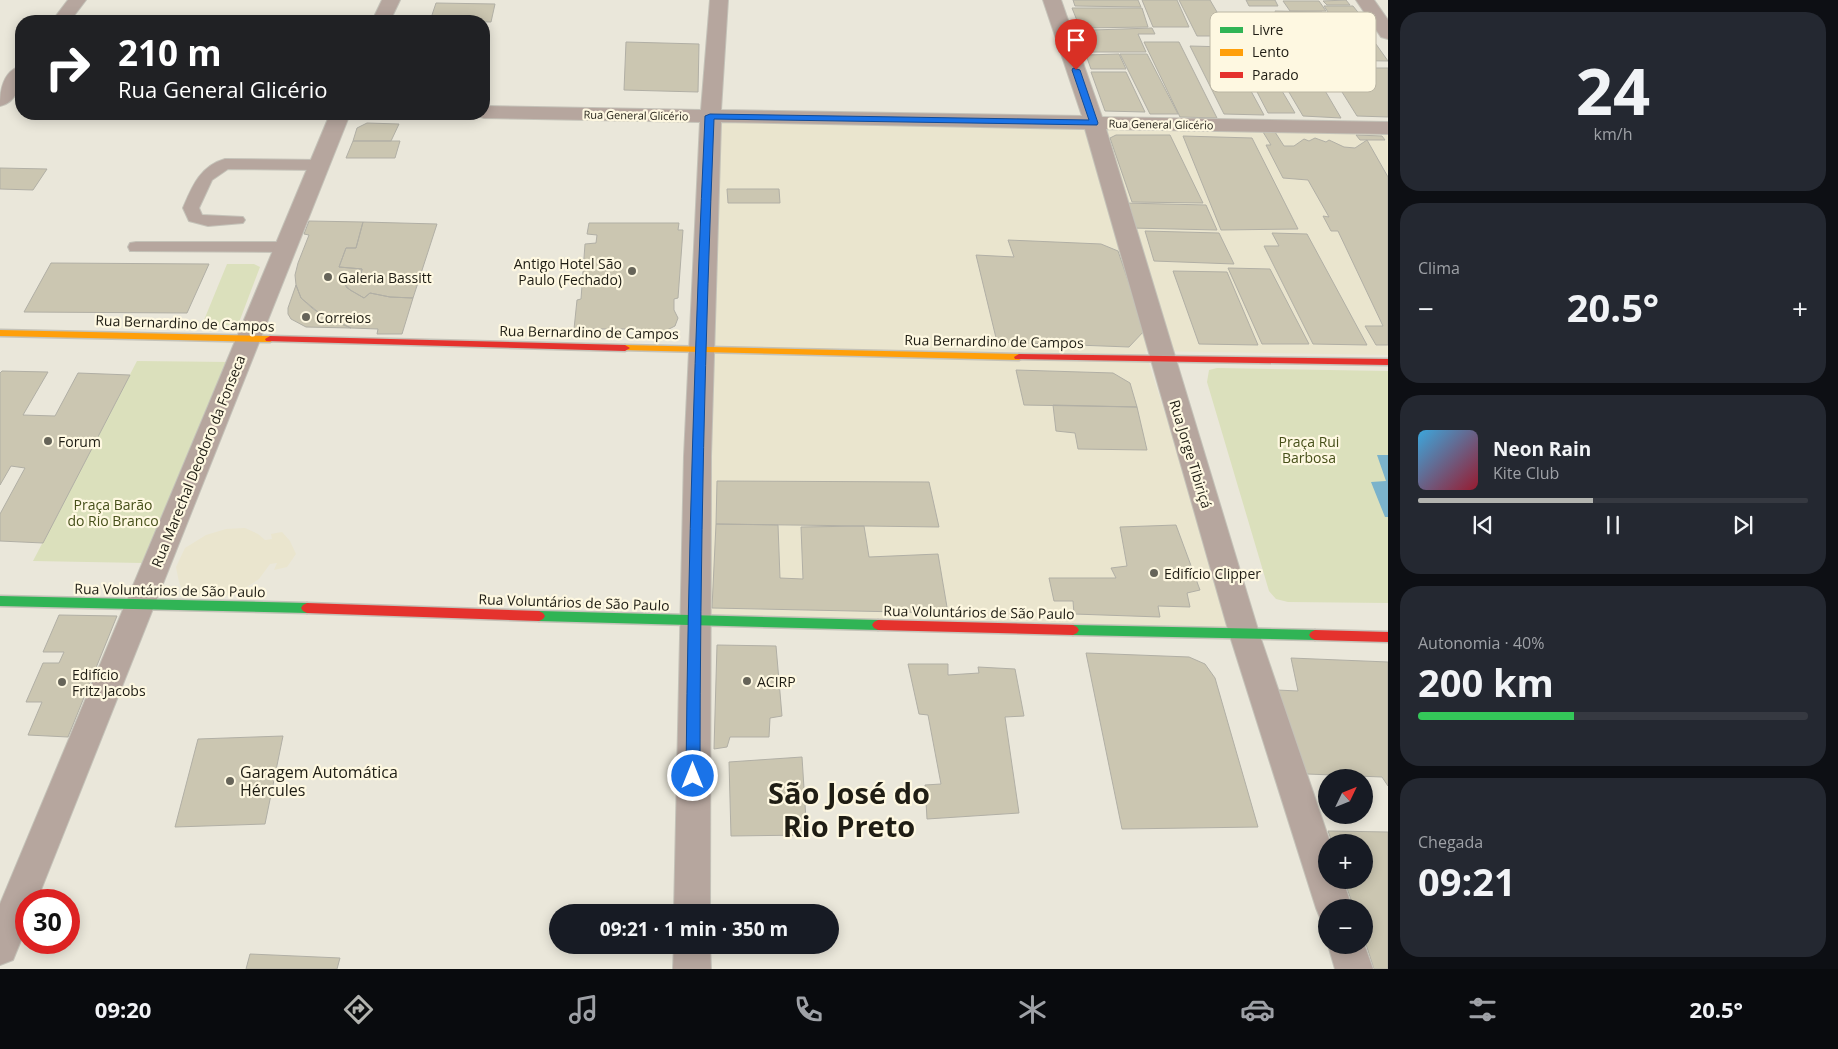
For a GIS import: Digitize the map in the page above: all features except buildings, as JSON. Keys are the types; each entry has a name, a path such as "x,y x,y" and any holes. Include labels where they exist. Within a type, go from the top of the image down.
{"street":[{"path":"65,15 77,0"},
{"path":"384,15 391,0"},
{"path":"692,904 694,621 700,349 710,116 719,0"},
{"name":"Rua Jorge Tibiriçá","path":"1052,0 1094,123 1244,633 1331,899"},
{"path":"1365,0 1373,12"},
{"path":"1376,16 1388,33"},
{"path":"15,81 0,102 15,103"},
{"name":"Rua General Glicério","path":"490,112 1388,128"},
{"name":"Rua Marechal Deodoro da Fonseca","path":"0,948 338,120"},
{"name":"Rua Bernardino de Campos","path":"0,333 1163,360 1388,362"},
{"name":"Rua Voluntários de São Paulo","path":"0,601 140,603 694,621 1388,637"},
{"path":"692,954 692,969"},
{"path":"1349,954 1354,969"}],"lane":[{"path":"237,220 194,218 191,208 204,178 214,168 225,164 319,165"},
{"path":"136,247 286,247"}],"shaded area":[{"path":"718,120 1388,131 1388,355 1145,351 1235,631 697,619"},
{"path":"245,528 258,534 265,540 272,539 271,534 282,532 290,541 296,554 287,567 274,570 277,563 270,564 259,579 239,592 218,598 184,595 176,567 185,548 206,535 226,529"}],"green space":[{"path":"227,264 254,264 260,267 238,325 202,325"},
{"name":"Praça Barão do Rio Branco","path":"137,361 229,362 143,563 33,561"},
{"name":"Praça Rui Barbosa","path":"1217,368 1388,371 1388,603 1288,602 1276,599 1269,591 1207,382 1209,370"}],"water":[{"path":"1377,455 1388,455 1388,517 1385,517 1371,482 1386,481"}],"traffic: fast":[{"path":"0,601 307,608"},
{"path":"539,616 878,625"},
{"path":"1073,630 1315,635"}],"traffic: slow":[{"path":"0,333 270,339"},
{"path":"625,348 1019,357"}],"traffic: jam":[{"path":"270,339 625,348"},
{"path":"1019,357 1388,362"},
{"path":"307,608 539,616"},
{"path":"878,625 1073,630"},
{"path":"1315,635 1388,637"}],"place":[{"name":"Antigo Hotel São Paulo (Fechado)","path":"632,271"},
{"name":"Galeria Bassitt","path":"328,277"},
{"name":"Correios","path":"306,317"},
{"name":"Forum","path":"48,441"},
{"name":"Edifício Clipper","path":"1154,573"},
{"name":"ACIRP","path":"747,681"},
{"name":"Edifício Fritz Jacobs","path":"62,682"},
{"name":"Garagem Automática Hércules","path":"230,781"}],"district":[{"name":"São José do Rio Preto","path":"849,809"}],"route":[{"path":"693,776 694,621 700,349 710,116 1094,123 1076,70"}]}
